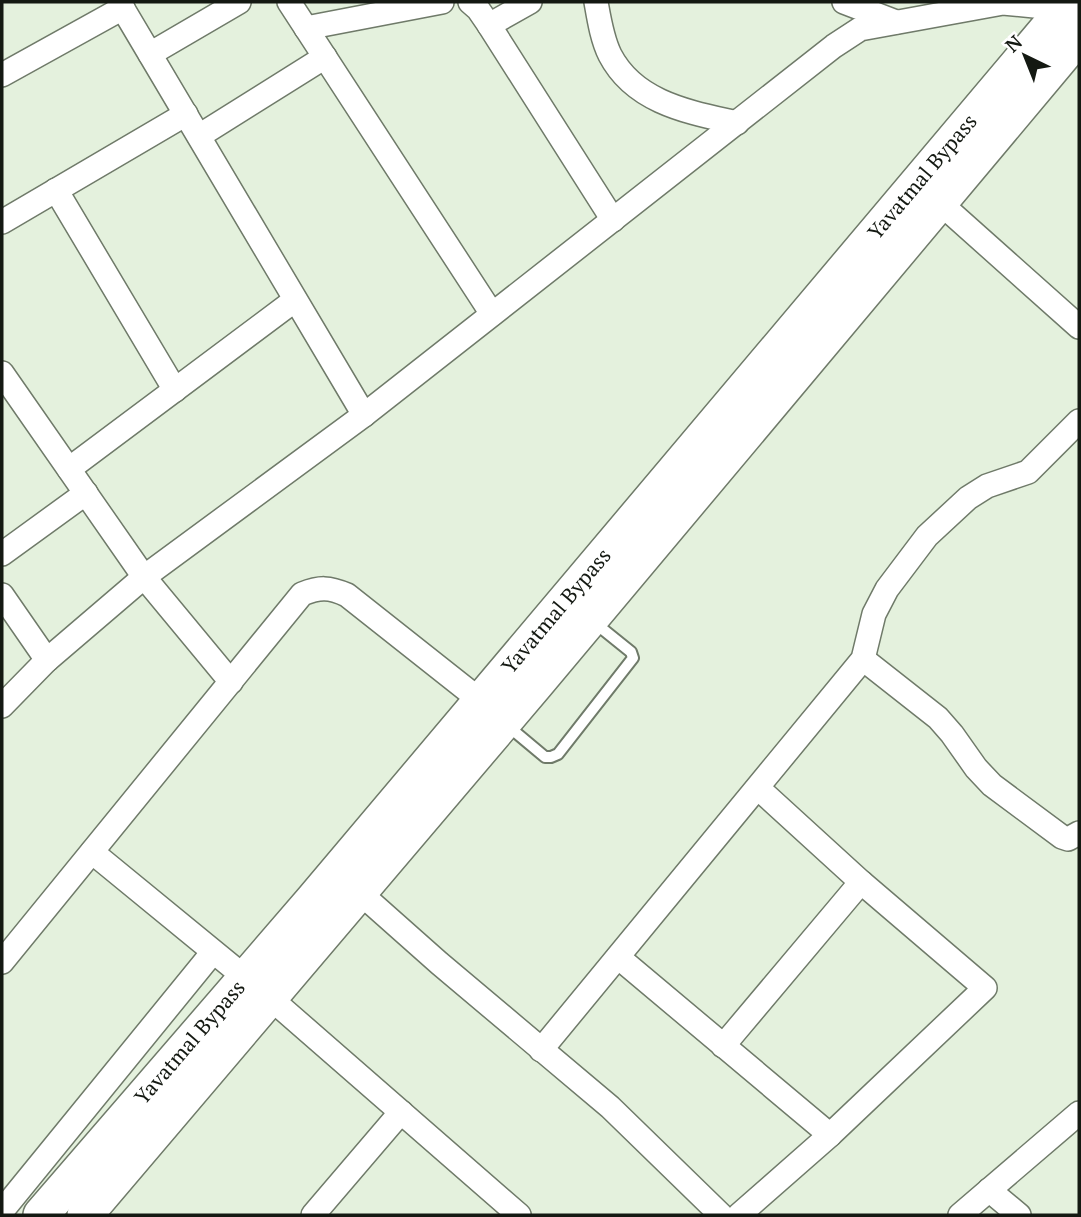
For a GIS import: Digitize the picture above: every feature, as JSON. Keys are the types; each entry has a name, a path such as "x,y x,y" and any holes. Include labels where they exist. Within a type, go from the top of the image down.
{"main road":[{"name":"Yavatmal Bypass","path":"41,1215 257,988 359,892 492,711 590,619 940,202 1073,17"},
{"name":"Yavatmal Bypass","path":"85,1215 257,988 1073,17"}],"street":[{"path":"150,54 239,2"},
{"path":"289,2 492,314"},
{"path":"306,28 442,2"},
{"path":"470,2 489,25 613,220"},
{"path":"489,25 530,2"},
{"path":"596,2 610,54 623,73 643,92 666,104 737,123"},
{"path":"849,3 896,22"},
{"path":"2,706 47,660 144,577 364,415 834,46 860,29 1003,3 1073,17"},
{"path":"2,75 121,5 364,415"},
{"path":"199,136 325,57"},
{"path":"2,222 186,114"},
{"path":"56,190 175,390"},
{"path":"940,202 1079,327"},
{"path":"69,469 295,300"},
{"path":"2,373 144,577 231,682"},
{"path":"541,1050 863,659 874,614 887,589 927,536 968,498 987,486 1028,472 1079,421"},
{"path":"2,554 86,493"},
{"path":"2,961 302,594 317,588 330,588 347,595 492,711"},
{"path":"2,595 47,660"},
{"path":"863,659 938,718 992,785 1062,837 1068,839 1079,833"},
{"path":"739,1215 830,1135 985,988 861,882 758,788"},
{"path":"92,852 257,988 519,1215"},
{"path":"723,1046 861,882"},
{"path":"359,892 610,1107 721,1215"},
{"path":"8,1215 2,1211 213,952"},
{"path":"618,957 830,1135"},
{"path":"313,1215 401,1112"},
{"path":"960,1215 1079,1113"},
{"path":"989,1190 1019,1215"}],"lane":[{"path":"492,711 545,757 558,754 633,658 631,653 590,619"}]}
